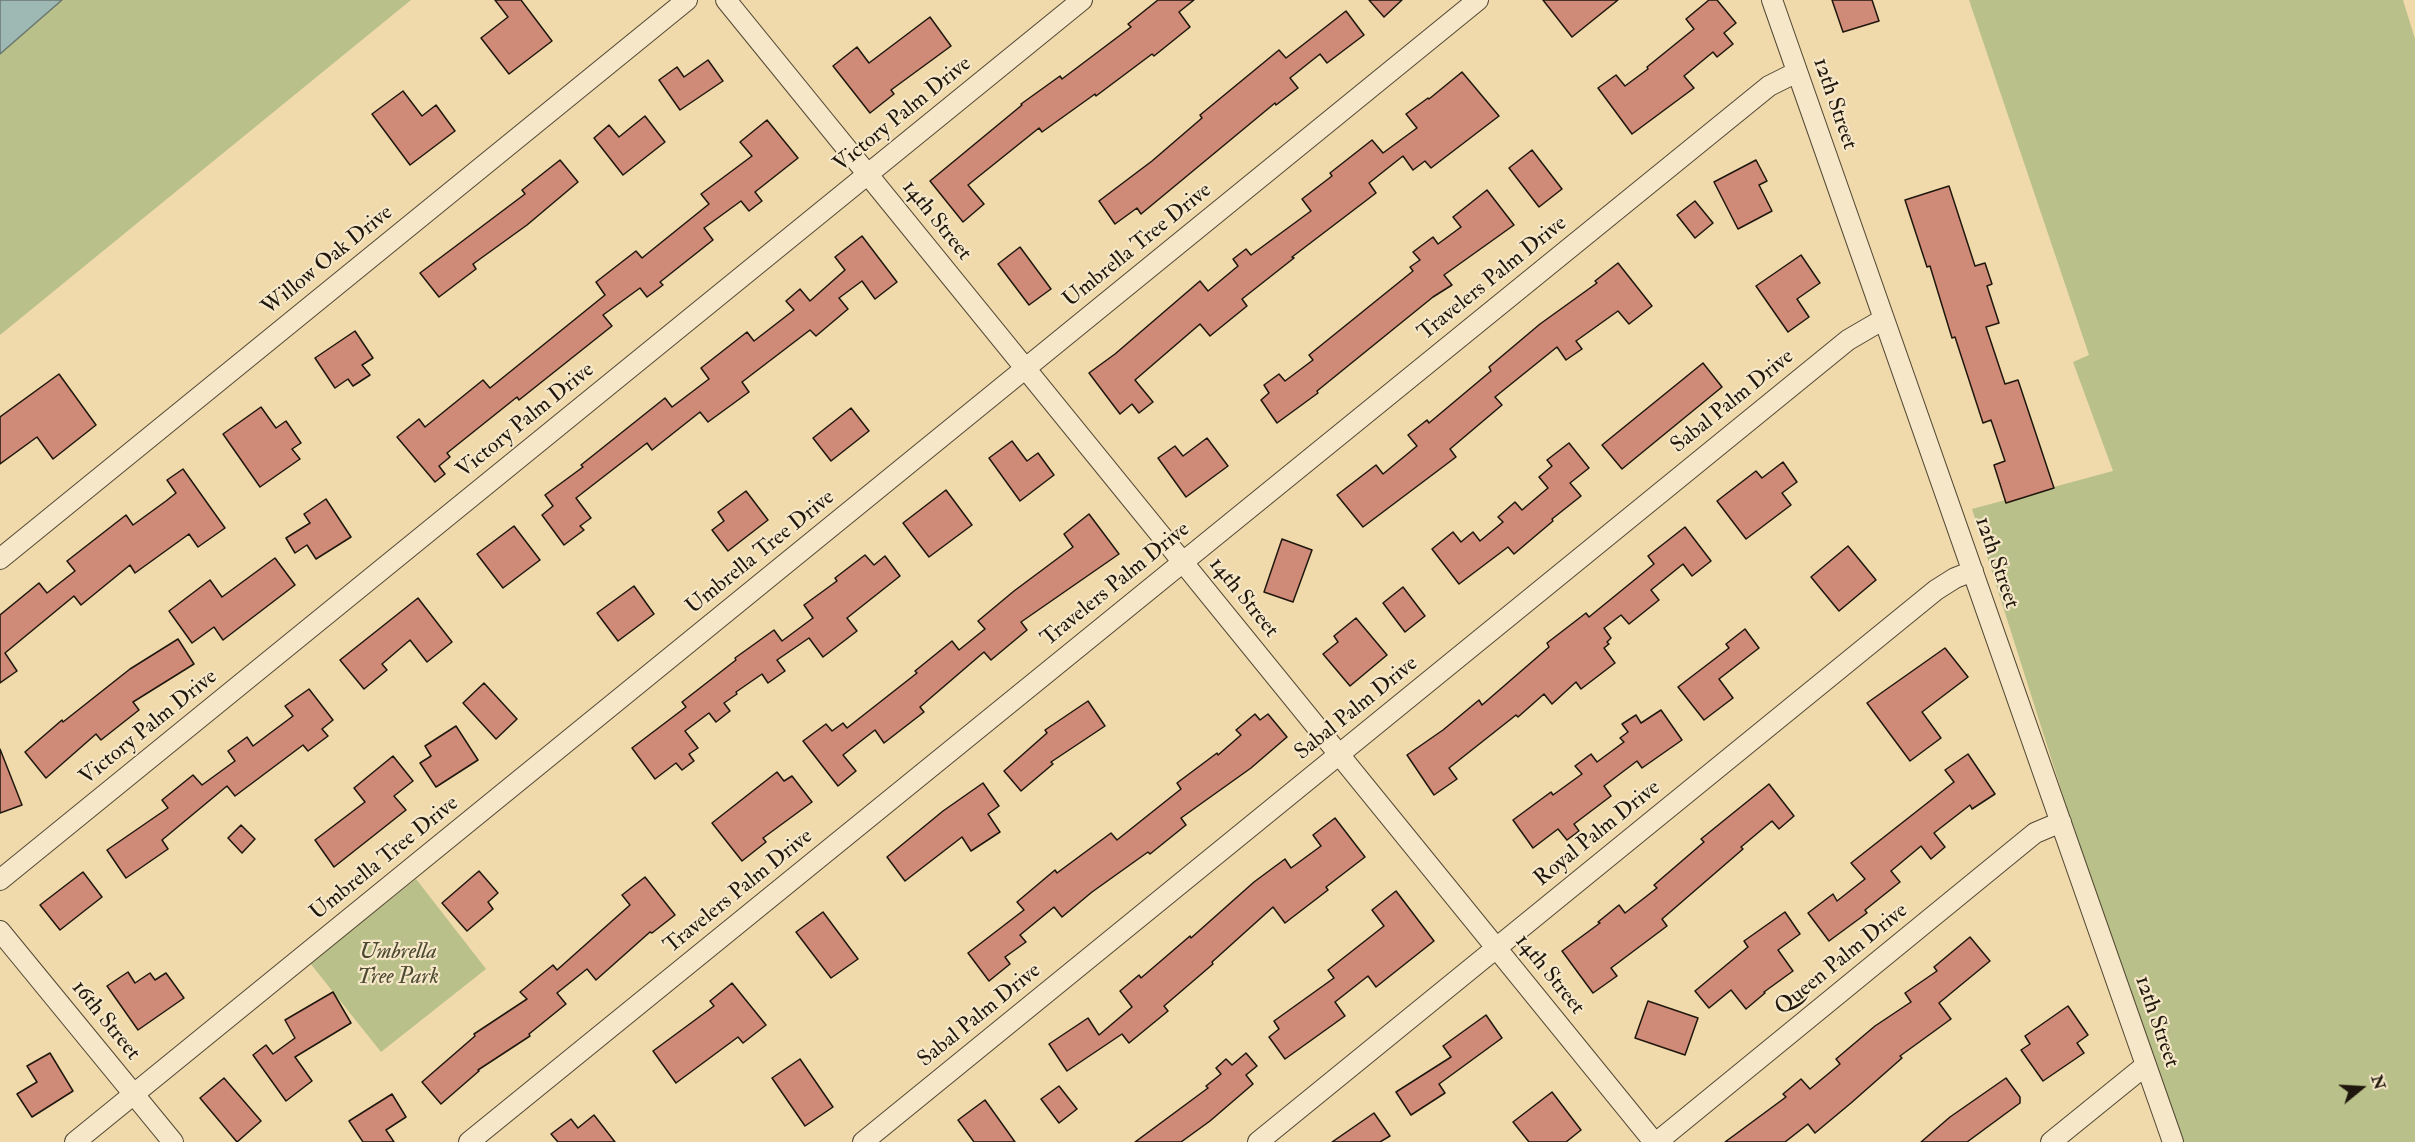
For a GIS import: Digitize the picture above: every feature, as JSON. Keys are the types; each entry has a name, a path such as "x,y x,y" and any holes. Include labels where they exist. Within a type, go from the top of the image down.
{"street":[{"name":"Willow Oak Drive","path":"0,559 687,0"},
{"name":"14th Street","path":"726,0 1655,1142"},
{"name":"Victory Palm Drive","path":"0,880 1083,0"},
{"name":"Umbrella Tree Drive","path":"75,1142 1478,0"},
{"name":"12th Street","path":"1772,0 2173,1142"},
{"name":"Travelers Palm Drive","path":"469,1142 1769,86 1797,72"},
{"name":"Sabal Palm Drive","path":"863,1142 1848,340 1884,319"},
{"name":"Royal Palm Drive","path":"1258,1142 1936,590 1955,578 1973,571"},
{"name":"Queen Palm Drive","path":"1655,1142 2035,833 2061,822"},
{"name":"16th Street","path":"0,930 174,1142"},
{"path":"2051,1142 2146,1065"}],"green space":[{"path":"62,0 411,0 0,335 0,54"},
{"path":"1969,0 2403,0 2415,39 2415,1142 2173,1142 1972,509 2113,471 2073,362 2089,355"},
{"name":"Umbrella Tree Park","path":"416,879 486,969 381,1052 310,963"}],"water":[{"path":"0,0 62,0 0,54"}],"building":[{"path":"495,0 521,0 552,41 509,74 481,38 508,17"},
{"path":"1158,0 1194,0 1179,12 1190,27 1154,56 1152,54 1096,96 1095,94 1042,132 1039,128 968,185 984,204 963,222 930,181 1021,104 1060,76 1062,79 1131,27 1128,24"},
{"path":"1369,0 1402,0 1384,17"},
{"path":"1543,0 1618,0 1572,37"},
{"path":"1709,0 1717,0 1736,23 1724,33 1733,44 1717,57 1713,52 1684,76 1694,88 1632,134 1598,88 1616,75 1625,86 1648,69 1647,67 1694,29 1686,19"},
{"path":"1832,0 1872,0 1879,21 1843,32"},
{"path":"1346,11 1364,35 1327,63 1320,54 1290,78 1298,88 1276,105 1275,103 1141,214 1137,208 1115,224 1099,201 1152,161 1202,118 1200,115 1279,50 1286,58"},
{"path":"930,17 951,46 891,90 894,94 870,113 833,66 857,47 869,63"},
{"path":"708,60 723,81 680,110 659,80 677,67 684,77"},
{"path":"1462,72 1499,116 1431,168 1425,161 1413,170 1403,156 1369,183 1376,193 1292,257 1294,258 1242,299 1247,306 1210,336 1200,324 1135,380 1153,402 1139,413 1132,404 1120,414 1089,373 1115,354 1200,281 1208,291 1238,266 1233,259 1246,249 1251,255 1311,211 1302,199 1332,176 1330,173 1372,140 1383,153 1417,128 1406,114 1429,99"},
{"path":"403,91 422,116 436,105 455,131 410,165 372,114"},
{"path":"645,116 665,142 623,175 594,138 609,125 619,137"},
{"path":"767,120 798,158 755,192 762,201 749,211 741,201 704,228 713,240 660,282 663,285 647,297 640,288 603,315 612,326 519,400 517,397 447,453 450,457 439,466 445,474 435,482 397,437 419,419 425,427 483,380 490,388 605,295 596,282 636,251 642,258 709,204 701,194 752,156 740,142"},
{"path":"1532,150 1562,189 1539,207 1509,168"},
{"path":"560,160 578,182 527,225 473,264 476,269 439,297 420,273 525,194 522,190"},
{"path":"1756,160 1767,181 1759,185 1772,211 1738,229 1714,182"},
{"path":"1949,186 1975,266 1985,263 1992,284 1987,286 1999,323 1986,327 2005,384 2018,380 2054,488 2006,503 1994,465 2005,461 1991,420 1983,423 1955,337 1952,338 1930,266 1927,267 1905,200"},
{"path":"1487,190 1514,225 1444,275 1452,285 1433,297 1317,391 1318,393 1277,423 1261,400 1269,393 1264,385 1279,374 1285,381 1313,360 1309,355 1413,271 1410,267 1420,260 1413,252 1433,237 1438,244 1461,227 1453,217"},
{"path":"1695,201 1713,223 1695,238 1677,215"},
{"path":"862,236 897,282 875,299 862,281 839,298 848,309 816,336 810,330 742,382 749,392 708,422 700,412 652,450 647,443 576,498 591,518 580,526 584,530 564,545 542,515 553,506 545,495 583,467 581,465 665,398 672,407 709,379 701,368 747,332 754,341 794,310 786,301 800,289 810,301 845,270 835,257"},
{"path":"1020,247 1051,289 1029,305 998,264"},
{"path":"1801,255 1820,283 1797,299 1809,317 1788,332 1756,286"},
{"path":"1618,263 1652,306 1629,324 1618,311 1576,341 1582,349 1566,360 1557,347 1495,397 1502,405 1450,449 1456,457 1363,527 1337,495 1376,465 1383,474 1417,446 1408,435 1427,420 1429,423 1491,371 1489,367 1540,324 1597,283 1595,281"},
{"path":"355,331 373,358 362,365 370,375 353,386 348,379 335,388 315,358"},
{"path":"1703,363 1722,387 1622,469 1602,445"},
{"path":"59,374 96,425 53,459 37,437 0,464 0,417"},
{"path":"261,407 276,428 286,421 301,443 292,449 300,459 260,487 223,434"},
{"path":"851,408 869,431 831,461 813,438"},
{"path":"1207,438 1228,466 1186,497 1158,458 1175,446 1183,456"},
{"path":"1012,441 1027,461 1038,453 1054,475 1020,501 989,458"},
{"path":"1569,443 1589,468 1570,483 1581,496 1514,554 1508,547 1459,584 1432,549 1453,532 1461,542 1473,532 1480,541 1503,522 1498,517 1515,502 1522,510 1548,488 1539,477 1552,466 1547,460"},
{"path":"1783,462 1797,482 1782,493 1791,505 1746,539 1717,501 1756,471 1762,478"},
{"path":"183,469 225,528 198,547 189,534 135,573 130,565 81,605 74,596 5,653 17,671 0,683 0,615 39,583 47,593 75,571 67,561 126,515 133,525 166,501 176,493 167,480"},
{"path":"946,490 972,525 929,557 903,523"},
{"path":"746,491 768,520 728,551 712,530 724,521 718,512"},
{"path":"326,499 351,537 316,559 307,545 295,553 286,538 310,523 304,514"},
{"path":"1089,514 1119,554 1021,622 1027,630 991,660 984,652 920,707 924,712 884,743 875,730 843,755 856,771 838,786 803,741 826,724 832,731 843,723 847,728 917,673 915,671 952,641 959,650 985,629 978,621 1073,547 1064,534"},
{"path":"514,526 540,560 503,588 477,554"},
{"path":"1685,527 1711,561 1692,576 1683,564 1651,590 1659,600 1629,624 1621,615 1604,628 1611,638 1607,642 1609,644 1604,648 1615,663 1581,689 1576,682 1552,704 1544,694 1518,717 1516,715 1449,768 1457,779 1434,795 1407,755 1443,730 1479,700 1482,705 1549,647 1547,643 1586,613 1589,617 1654,564 1648,556"},
{"path":"1282,539 1312,550 1293,602 1264,592"},
{"path":"1848,546 1876,580 1839,611 1811,577"},
{"path":"865,555 874,565 885,556 900,576 847,618 857,631 823,657 809,638 777,660 785,671 768,683 762,674 724,703 730,711 716,722 709,713 685,731 698,748 689,754 694,761 682,770 676,763 655,779 632,748 686,707 682,702 736,660 735,658 774,630 782,641 813,618 804,605 837,581 835,578"},
{"path":"275,558 295,585 223,640 214,627 192,643 169,611 210,580 222,597"},
{"path":"634,586 654,614 618,641 597,613"},
{"path":"1403,587 1425,616 1405,632 1383,603"},
{"path":"418,598 452,642 427,662 410,640 382,664 387,670 364,689 340,660"},
{"path":"1356,618 1387,655 1350,686 1323,654 1338,642 1334,636"},
{"path":"1745,629 1759,648 1719,679 1733,698 1704,720 1678,687 1729,648 1726,644"},
{"path":"178,639 194,664 133,702 139,710 101,740 96,734 46,778 25,752 62,720 63,722 130,669"},
{"path":"1945,648 1968,677 1922,712 1941,738 1910,761 1867,703"},
{"path":"484,683 517,719 496,739 463,703"},
{"path":"309,689 333,720 322,729 328,736 308,751 303,745 235,796 227,786 162,840 168,849 126,878 107,850 168,808 162,800 193,775 202,785 235,761 228,751 247,737 253,746 293,716 285,706"},
{"path":"1088,701 1105,726 1051,762 1053,764 1021,791 1004,771 1047,733 1045,730"},
{"path":"1661,710 1682,740 1642,768 1637,761 1604,786 1611,796 1574,824 1579,831 1567,840 1558,829 1533,848 1513,820 1551,792 1553,795 1582,774 1575,766 1591,754 1597,762 1624,742 1620,738 1628,732 1622,724 1636,715 1641,723"},
{"path":"1255,714 1260,720 1268,714 1287,737 1251,768 1181,818 1186,825 1150,854 1148,852 1092,892 1062,917 1054,907 1020,935 1026,942 1005,957 1010,964 989,981 968,953 1024,910 1017,902 1055,870 1057,873 1111,833 1117,840 1181,789 1177,783 1217,753 1218,755 1241,735 1236,730"},
{"path":"456,726 478,760 436,787 420,763 431,756 425,746"},
{"path":"0,749 22,805 0,813"},
{"path":"1968,754 1995,794 1972,809 1970,805 1934,833 1945,847 1931,859 1921,846 1891,871 1900,882 1865,910 1867,913 1829,941 1808,913 1833,894 1837,901 1865,879 1851,863 1954,782 1945,770"},
{"path":"393,756 413,781 394,796 406,810 334,867 315,840 365,802 354,788"},
{"path":"777,772 784,781 792,776 812,802 763,838 766,842 742,861 712,823"},
{"path":"983,783 999,806 988,814 1000,832 971,851 962,837 905,881 887,857 943,811"},
{"path":"1769,784 1794,816 1779,829 1772,821 1741,847 1743,849 1662,919 1667,926 1611,968 1617,976 1593,993 1562,951 1600,923 1598,922 1619,905 1625,913 1657,888 1654,885 1704,842 1701,839"},
{"path":"1335,818 1365,857 1326,887 1328,890 1285,923 1273,907 1212,962 1213,964 1164,1006 1168,1011 1129,1043 1122,1034 1067,1071 1049,1044 1088,1018 1099,1035 1132,1007 1120,991 1139,975 1141,978 1190,936 1191,938 1254,882 1285,859 1291,868 1321,846 1313,835"},
{"path":"241,825 255,839 242,853 228,838"},
{"path":"479,871 498,893 488,902 493,909 467,931 442,903"},
{"path":"83,872 102,897 60,930 40,905"},
{"path":"645,877 675,915 652,933 650,932 596,980 587,969 557,993 566,1004 529,1034 530,1036 478,1070 441,1104 422,1082 475,1036 474,1034 527,999 520,992 553,965 557,970 630,905 622,895"},
{"path":"1396,891 1434,941 1376,987 1368,976 1335,1002 1345,1016 1285,1059 1269,1037 1279,1029 1274,1021 1334,978 1328,970 1384,926 1372,910"},
{"path":"823,912 858,959 831,978 796,932"},
{"path":"1785,912 1800,934 1778,950 1793,971 1764,992 1746,1009 1731,990 1709,1008 1695,991 1748,947 1744,941"},
{"path":"1970,937 1990,961 1939,1003 1951,1019 1900,1056 1902,1058 1851,1103 1815,1133 1808,1124 1785,1142 1725,1142 1786,1097 1783,1094 1801,1079 1810,1089 1840,1064 1836,1059 1875,1026 1911,1002 1905,993 1937,971 1934,967"},
{"path":"128,972 135,983 150,973 155,980 166,973 184,998 138,1030 107,986"},
{"path":"732,983 766,1025 743,1043 738,1037 676,1083 653,1051 714,1006 710,1001"},
{"path":"333,992 351,1023 295,1057 312,1081 286,1101 253,1055 266,1045 273,1054 295,1038 285,1020"},
{"path":"1648,1001 1698,1018 1685,1055 1635,1038"},
{"path":"2068,1006 2088,1035 2077,1043 2084,1053 2043,1081 2021,1050 2030,1044 2025,1036"},
{"path":"1486,1015 1502,1038 1439,1084 1445,1093 1411,1115 1396,1092 1451,1057 1443,1046"},
{"path":"50,1053 73,1091 32,1117 17,1094 37,1082 27,1066"},
{"path":"1246,1053 1257,1066 1246,1075 1253,1084 1210,1121 1181,1142 1135,1142 1208,1088 1206,1086 1221,1074 1216,1068 1226,1059 1232,1065"},
{"path":"800,1059 833,1107 805,1126 772,1078"},
{"path":"224,1078 261,1121 237,1142 200,1098"},
{"path":"2006,1078 2020,1097 2020,1103 1967,1142 1921,1142 1950,1117"},
{"path":"1059,1086 1077,1109 1059,1123 1041,1099"},
{"path":"1552,1092 1581,1130 1566,1142 1529,1142 1513,1122"},
{"path":"392,1094 406,1117 386,1130 394,1142 363,1142 349,1121"},
{"path":"985,1100 1015,1142 974,1142 958,1120"},
{"path":"1374,1113 1390,1136 1380,1142 1332,1142"},
{"path":"594,1115 615,1142 558,1142 551,1134 571,1119 578,1128"}]}
